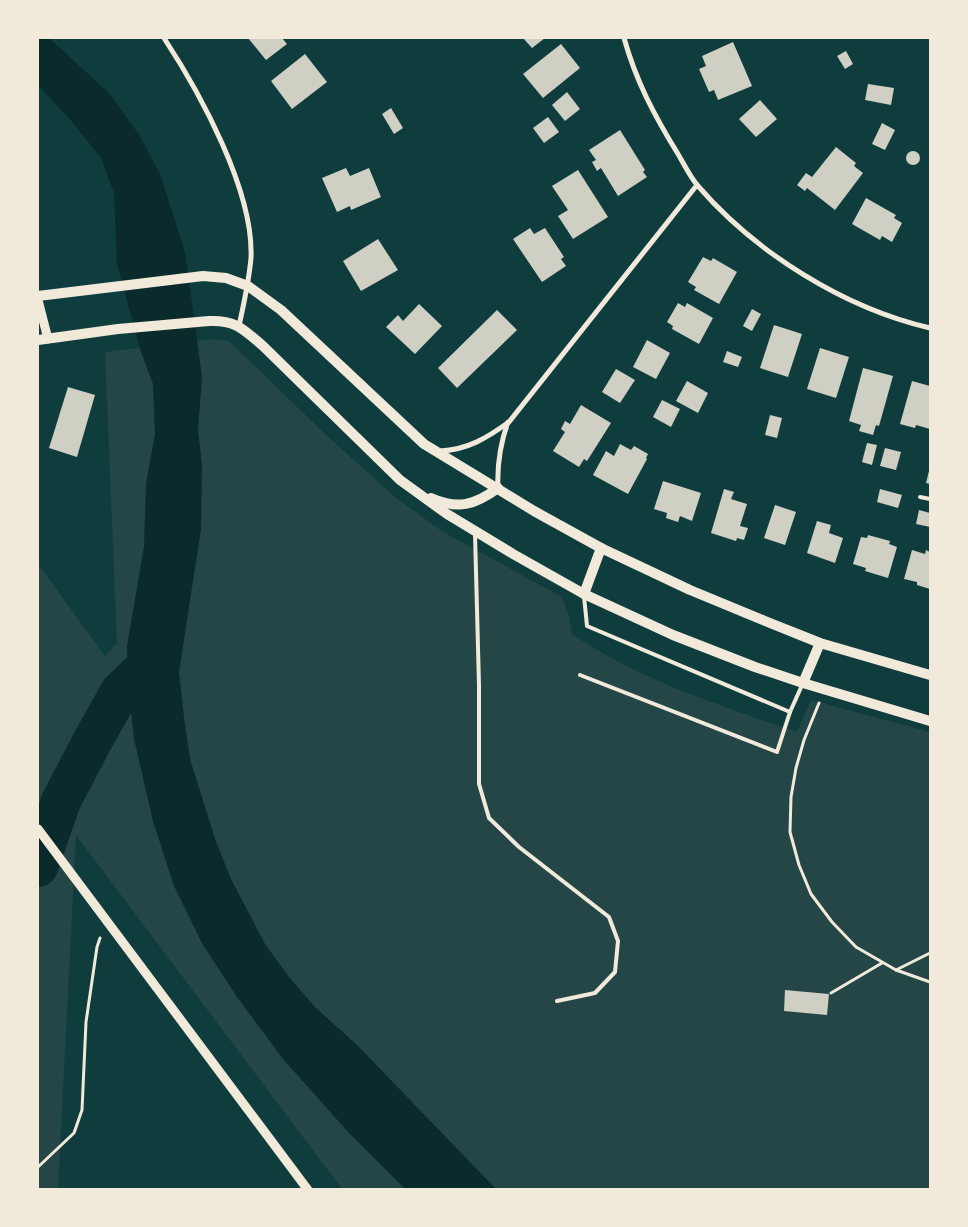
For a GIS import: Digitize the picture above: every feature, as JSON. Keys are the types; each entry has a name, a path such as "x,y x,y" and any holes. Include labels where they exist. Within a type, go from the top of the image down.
{"main road":[{"path":"38,298 203,276 226,278 248,286 281,310 424,444 534,511 601,548 690,590 820,643 930,675"},
{"path":"38,340 118,329 209,321 222,321 238,326 263,346 400,480 512,554 584,594 673,635 755,667 930,721"},
{"path":"417,492 436,501 456,505 482,499 498,488"},
{"path":"584,594 601,548"},
{"path":"803,683 820,643"}],"street":[{"path":"164,38 202,102 226,152 244,202 249,228 251,257 248,286 238,326"},
{"path":"624,38 643,92 697,185 738,227 780,260 826,288 876,311 930,328"},
{"path":"438,452 454,451 470,446 490,436 508,422 697,185"},
{"path":"38,298 48,339"},
{"path":"498,488 499,455 508,422"},
{"path":"38,829 308,1190"}],"lane":[{"path":"920,497 930,499"},
{"path":"475,531 479,684 479,784 489,818 519,847 609,917 618,941 615,972 595,993 557,1002"},
{"path":"584,594 587,626 790,712"},
{"path":"580,675 777,752 790,712 803,683"}],"path":[{"path":"803,683 819,702 804,740 796,768 791,797 790,832 799,865 811,894 832,922 856,947 896,970 930,982"},
{"path":"38,1167 74,1133 82,1110 86,1022 97,947 107,921"},
{"path":"896,970 930,953"},
{"path":"831,993 882,963"}],"shaded area":[{"path":"38,38 49,38 109,93 140,136 161,177 185,252 202,377 198,430 202,465 201,529 179,672 190,759 215,839 231,879 265,944 289,977 315,1007 357,1045 496,1189 405,1189 349,1133 283,1059 237,997 203,945 174,886 153,821 134,739 128,685 127,646 144,547 146,484 155,434 153,384 141,352 117,264 114,193 101,158 74,124 38,85"},
{"path":"214,339 229,341 324,433 395,497 443,532 562,597 569,616 572,634 625,665 682,690 797,732 811,700 930,732 930,1189 342,1189 76,835 58,1189 38,1189 38,564 105,656 117,643 105,352"}],"building":[{"path":"248,38 282,38 287,44 266,60"},
{"path":"523,38 545,38 532,48"},
{"path":"733,42 752,86 718,100 714,90 709,92 699,69 706,66 702,56"},
{"path":"561,44 580,68 543,98 523,74"},
{"path":"846,51 853,64 845,69 837,56"},
{"path":"305,54 327,82 292,109 271,81"},
{"path":"868,84 894,88 891,105 865,100"},
{"path":"567,92 580,109 565,121 552,105"},
{"path":"760,100 777,119 756,137 739,119"},
{"path":"391,108 403,128 394,134 382,114"},
{"path":"548,117 559,132 544,143 533,128"},
{"path":"882,123 895,130 885,150 872,144"},
{"path":"620,130 645,170 643,172 647,177 618,196 601,168 597,171 592,162 596,160 589,150"},
{"path":"836,147 856,163 854,166 863,173 835,210 807,188 805,191 797,185 806,173 812,177"},
{"path":"913,151 918,153 920,158 918,163 913,165 908,163 906,158 908,153"},
{"path":"346,168 350,176 369,168 381,197 351,210 350,206 337,212 322,178"},
{"path":"578,170 608,217 573,239 558,216 568,210 552,186"},
{"path":"866,198 896,215 894,218 902,223 892,242 882,236 880,240 852,224"},
{"path":"530,228 534,234 545,228 564,257 561,259 566,266 542,282 513,239"},
{"path":"378,239 398,270 361,291 343,261"},
{"path":"703,257 711,261 713,258 737,272 719,304 694,290 696,287 688,282"},
{"path":"678,303 685,307 687,303 713,318 699,344 672,329 673,326 667,322"},
{"path":"419,304 442,326 415,354 386,327 398,315 403,321"},
{"path":"752,309 761,314 752,331 743,326"},
{"path":"497,310 517,330 457,388 438,368"},
{"path":"774,325 802,334 788,377 760,368"},
{"path":"647,340 670,353 656,379 633,367"},
{"path":"820,348 849,357 836,398 807,389"},
{"path":"727,351 742,357 738,367 723,362"},
{"path":"863,368 893,376 879,426 876,425 873,435 859,431 861,425 849,421"},
{"path":"616,369 635,380 620,403 602,392"},
{"path":"687,381 708,393 698,413 676,401"},
{"path":"912,381 930,386 930,429 916,425 915,428 900,424"},
{"path":"68,387 95,395 77,457 49,448"},
{"path":"662,400 680,409 671,427 653,417"},
{"path":"581,405 611,423 587,461 584,459 579,467 553,451 565,432 561,429 565,421 570,424"},
{"path":"770,415 782,418 777,438 765,435"},
{"path":"867,443 877,445 872,465 862,462"},
{"path":"620,444 631,450 634,446 648,454 628,494 593,475 606,451 614,456"},
{"path":"885,448 901,452 896,470 880,466"},
{"path":"930,467 930,484 926,483"},
{"path":"663,481 701,493 692,521 680,516 678,522 666,518 667,513 654,509"},
{"path":"724,489 734,492 731,499 747,504 740,526 748,528 744,540 737,538 736,541 711,533"},
{"path":"880,489 902,495 898,508 877,502"},
{"path":"775,505 796,512 785,545 764,538"},
{"path":"919,510 930,513 930,527 916,524"},
{"path":"817,521 831,525 829,533 843,538 835,563 807,553"},
{"path":"868,535 890,541 889,544 897,547 888,578 865,571 866,568 853,564 861,537 867,538"},
{"path":"912,550 925,554 926,550 930,552 930,589 917,585 917,582 904,579"},
{"path":"785,990 829,994 827,1015 784,1011"}],"waterway":[{"path":"38,867 61,801 94,738 120,692 150,663"}]}
